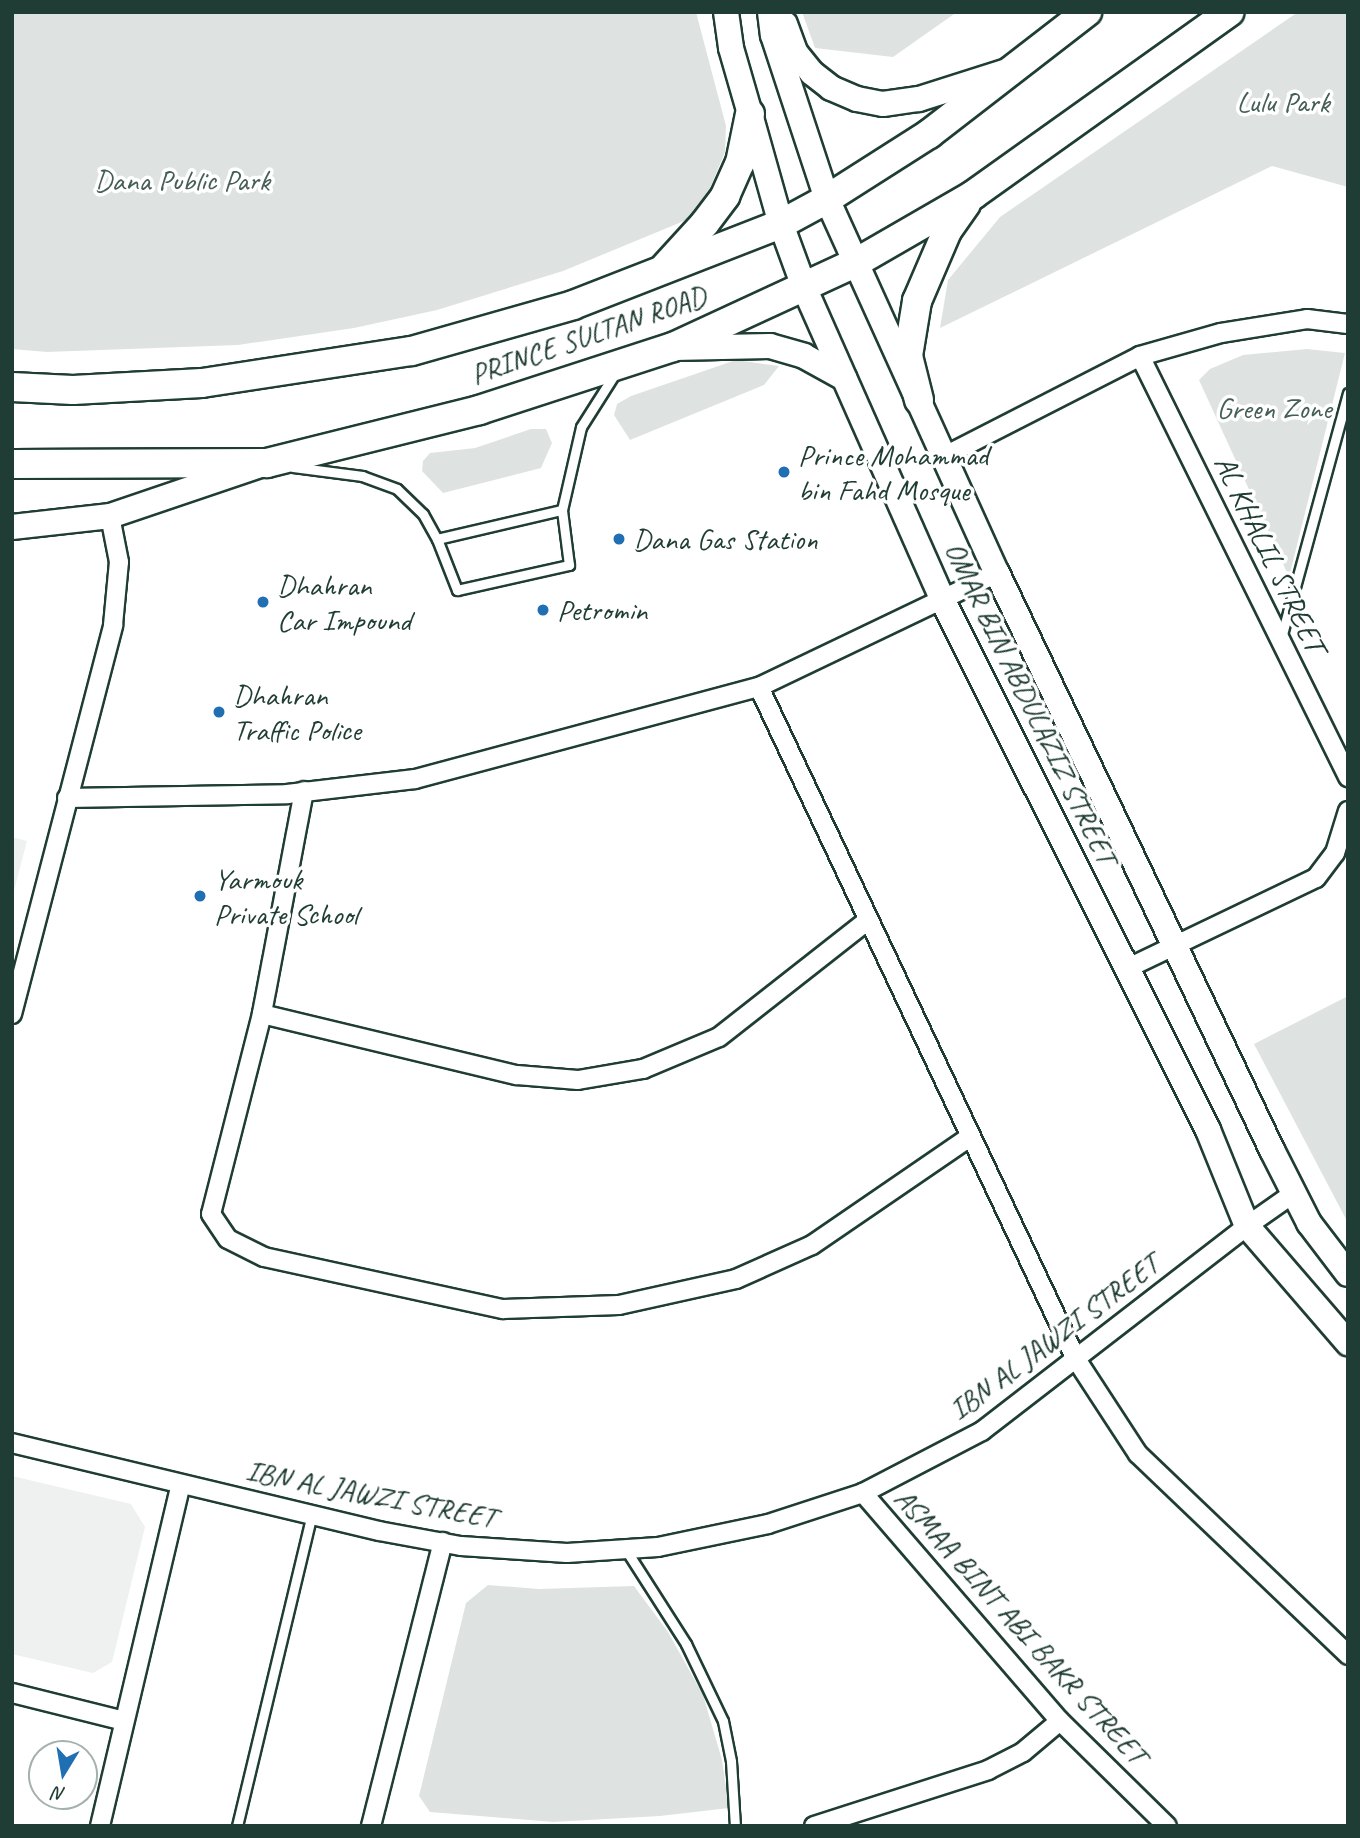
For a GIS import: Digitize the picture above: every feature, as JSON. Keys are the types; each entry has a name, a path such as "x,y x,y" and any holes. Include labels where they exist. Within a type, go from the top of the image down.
{"main road":[{"name":"PRINCE SULTAN ROAD","path":"12,387 72,390 202,383 412,351 573,306 781,224 827,199 929,134 1087,12"},
{"name":"PRINCE SULTAN ROAD","path":"12,464 267,463 479,410 669,348 857,262 974,195 1230,12"},
{"path":"662,272 705,223 724,196 740,163 750,114"},
{"path":"919,400 908,356 917,302 947,231 974,195"}],"street":[{"name":"OMAR BIN ABDULAZIZ STREET","path":"726,12 732,48 781,224 804,287 942,600 1208,1130 1247,1226 1348,1343"},
{"path":"770,12 773,35 827,199 997,573 1294,1194 1309,1223 1348,1274"},
{"path":"780,12 795,52 812,73 831,88 857,99 883,104 919,99 1011,70"},
{"path":"945,456 1140,356 1221,333 1307,319 1348,324"},
{"path":"669,348 770,346 804,356 844,378"},
{"name":"AL KHALIL STREET","path":"1140,356 1348,777"},
{"path":"12,527 110,516 267,463"},
{"path":"12,1014 113,625 119,562 110,516"},
{"path":"66,798 287,794 415,779 759,687 997,573"},
{"path":"759,687 867,921 1076,1359 1138,1454 1348,1655"},
{"path":"304,791 262,1014 211,1214 228,1239 264,1257 503,1309 619,1304 736,1279 812,1245 970,1137"},
{"path":"1128,968 1316,878 1335,853 1348,811"},
{"path":"262,1014 517,1075 578,1080 643,1069 719,1037 867,921"},
{"name":"IBN AL JAWZI STREET","path":"12,1443 181,1484 443,1542 567,1553 658,1547 768,1524 863,1493 982,1431 1247,1226 1294,1194"},
{"path":"100,1826 181,1484"},
{"name":"ASMAA BINT ABI BAKR STREET","path":"863,1493 1060,1721 1167,1826"},
{"path":"371,1826 443,1542"},
{"path":"12,1693 124,1721"},
{"path":"814,1826 833,1824 988,1770 1023,1752 1060,1721"}],"lane":[{"path":"267,463 362,476 397,489 423,514 437,539 457,590 569,565 562,510 581,428 621,364"},
{"path":"1280,638 1348,393"},
{"path":"437,539 562,510"},
{"path":"237,1826 312,1514"},
{"path":"625,1549 686,1644 723,1721 731,1761 735,1826"}],"shaded area":[{"path":"12,837 27,841 12,898"},
{"path":"12,1476 131,1504 145,1527 112,1662 93,1673 12,1654"}],"green space":[{"name":"Dana Public Park","path":"12,12 696,12 726,126 725,152 705,200 684,221 563,271 437,310 354,328 238,345 47,352 12,349"},
{"path":"802,12 957,12 893,57 815,48"},
{"name":"Lulu Park","path":"1298,12 1348,12 1348,187 1272,166 940,328 948,280 1000,217"},
{"name":"Green Zone","path":"1307,349 1345,353 1289,577 1199,380 1210,369 1243,355"},
{"path":"736,360 779,366 764,385 630,440 614,415 617,404 631,396"},
{"path":"531,429 546,429 552,443 541,468 443,493 422,471 423,461 430,453 475,448"},
{"path":"1348,996 1348,1223 1254,1044"},
{"path":"488,1585 539,1589 634,1586 668,1632 703,1695 722,1760 729,1808 660,1816 553,1822 430,1812 419,1796 466,1603"}],"place":[{"name":"Prince Mohammad bin Fahd Mosque","path":"784,472"},
{"name":"Dana Gas Station","path":"619,539"},
{"name":"Dhahran Car Impound","path":"263,602"},
{"name":"Petromin","path":"543,610"},
{"name":"Dhahran Traffic Police","path":"219,712"},
{"name":"Yarmouk Private School","path":"200,896"}]}
